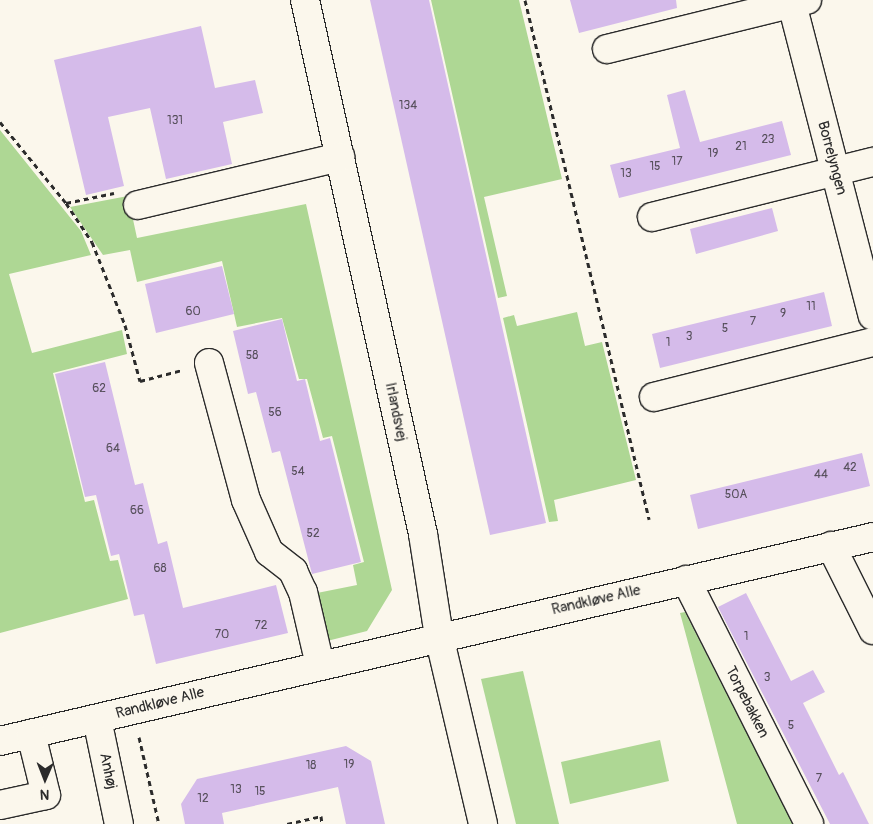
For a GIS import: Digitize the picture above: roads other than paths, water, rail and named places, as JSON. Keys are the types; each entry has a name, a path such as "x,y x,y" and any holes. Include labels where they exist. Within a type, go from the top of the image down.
{"street":[{"name":"Irlandsvej","path":"305,0 423,534 440,636 483,824"},
{"path":"607,49 796,1"},
{"name":"Borrelyngen","path":"796,1 835,171 873,316"},
{"path":"138,205 340,157"},
{"path":"652,217 873,162"},
{"path":"654,397 873,342"},
{"path":"209,363 246,500 269,552 292,571 303,592 320,665"},
{"name":"Randkløve Alle","path":"0,742 440,636 873,536"},
{"path":"831,546 873,630"},
{"name":"Torpebakken","path":"686,580 809,824"},
{"name":"Anhøj","path":"97,719 120,824"},
{"path":"0,805 46,795 31,734"}]}
